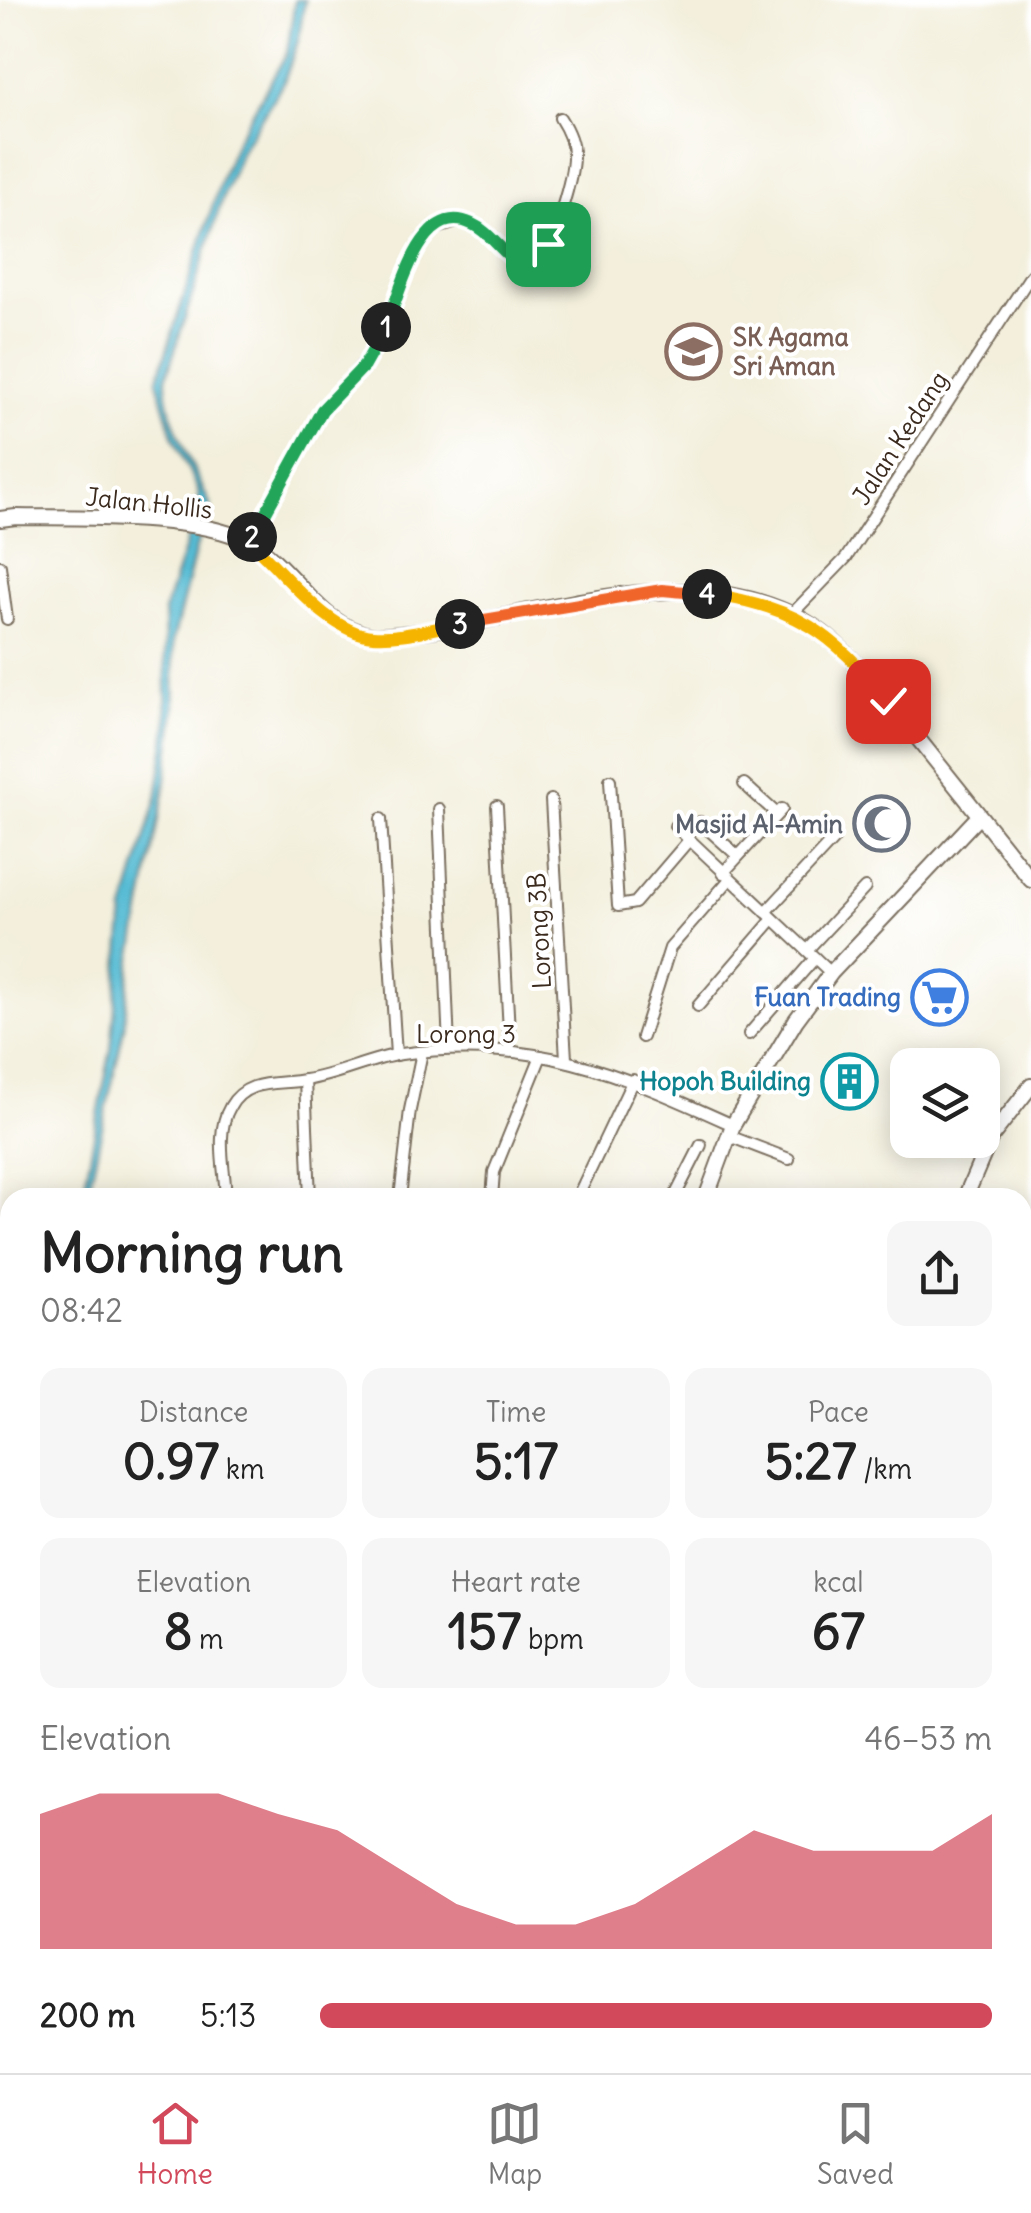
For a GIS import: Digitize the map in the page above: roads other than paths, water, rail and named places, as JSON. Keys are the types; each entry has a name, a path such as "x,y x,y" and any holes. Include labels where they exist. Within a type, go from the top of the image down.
{"main road":[{"name":"Jalan Hollis","path":"0,519 81,518 187,526 250,542 328,616 360,634 392,636 662,590 731,597 792,614 838,645 868,676 1031,880"},
{"path":"710,1188 731,1131 776,1050 832,973 979,816"},
{"path":"969,1188 992,1137 1031,1086"}],"street":[{"path":"250,542 322,410 372,353 422,238 434,229 462,220 481,229 518,262 530,262 542,254 558,218 573,164 570,138 560,118"},
{"name":"Jalan Kedang","path":"792,614 846,558 1031,275"},
{"path":"0,566 7,620"},
{"path":"610,780 616,904 625,907 635,903 689,840"},
{"path":"642,1037 670,948 727,876 738,856 779,811 744,784"},
{"name":"Lorong 3B","path":"551,800 566,1059"},
{"path":"497,806 510,1051"},
{"path":"439,809 450,1048"},
{"path":"382,820 396,1054"},
{"path":"700,822 738,856"},
{"path":"675,826 832,973"},
{"path":"698,1006 834,839"},
{"path":"749,1034 865,888"},
{"name":"Lorong 3","path":"225,1188 222,1130 229,1107 238,1096 259,1084 305,1080 396,1054 450,1048 566,1059 634,1080 788,1159"},
{"path":"399,1188 422,1052"},
{"path":"493,1188 494,1172 541,1056"},
{"path":"305,1080 310,1188"},
{"path":"582,1188 634,1080"},
{"path":"679,1188 701,1145"}],"water":[{"path":"295,0 305,0 298,41 284,81 241,151 222,200 166,378 175,427 211,507 196,548 173,641 175,708 165,788 130,970 124,1028 89,1188 84,1188 111,1049 124,911 157,798 167,727 164,611 199,504 198,490 174,439 157,381 223,173 237,139 287,53"}],"place":[{"name":"SK Agama Sri Aman","path":"694,351"},
{"name":"Masjid Al-Amin","path":"882,824"},
{"name":"Fuan Trading","path":"940,997"},
{"name":"Hopoh Building","path":"850,1081"}]}
